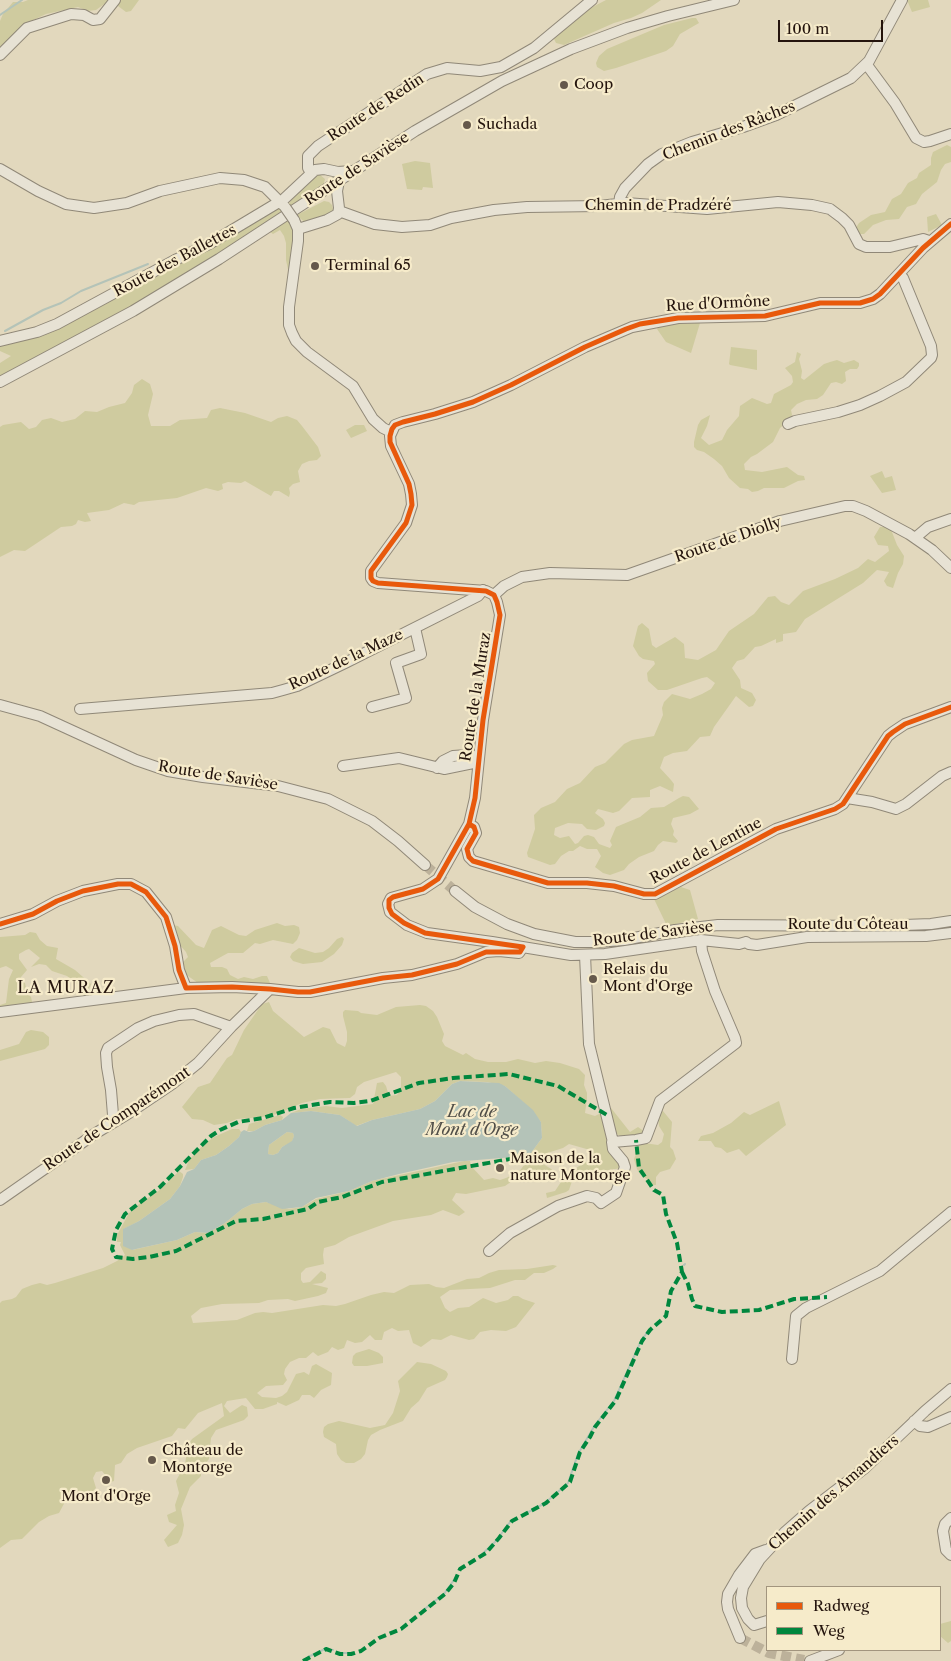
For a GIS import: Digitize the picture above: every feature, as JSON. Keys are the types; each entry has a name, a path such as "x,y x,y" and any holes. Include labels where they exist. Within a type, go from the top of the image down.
{"street":[{"path":"0,55 27,28 71,14 84,15 93,20 100,19 115,0"},
{"name":"Route de Redin","path":"311,172 308,168 308,156 318,146 427,74 447,68 480,71 502,67 534,48 592,0"},
{"name":"Route de Savièse","path":"0,382 133,311 297,209 444,114 494,85 571,48 627,28 734,0"},
{"name":"Chemin des Râches","path":"619,203 625,188 641,170 662,154 692,142 776,115 847,81 866,65 902,0"},
{"path":"866,65 895,103 916,138 924,142 930,142 951,134"},
{"path":"0,169 38,191 66,204 94,208 127,203 160,191 220,178 244,180 265,188 283,204 296,224 298,241 289,306 292,333 296,341 307,352 353,386 373,418 383,428 391,432 390,442 409,484 412,505 406,522 371,572 371,578 378,583 483,590 494,595"},
{"path":"311,172 319,169 338,172 355,170"},
{"path":"311,172 325,174 328,179 327,189"},
{"name":"Route des Ballettes","path":"0,341 37,332 62,322 283,204 284,199 311,172"},
{"path":"296,224 332,218 339,211 337,195 339,181"},
{"name":"Chemin de Pradzéré","path":"297,209 325,198 333,201 339,211 375,224 402,227 430,225 451,218 508,208 599,206 619,203 703,209 771,202 812,204 825,207 837,213 849,225 857,242 862,246 880,248 923,239 929,241"},
{"name":"Rue d'Ormône","path":"391,432 395,425 403,422 473,402 632,326 678,318 765,316 826,302 860,303 880,294 929,241 951,224"},
{"path":"788,424 860,406 906,382 931,358 931,346 903,278 902,271"},
{"name":"Route de Diolly","path":"494,595 504,586 522,577 547,574 627,575 780,521 836,507 853,506 866,511 932,550 951,568"},
{"path":"914,538 928,528 951,519"},
{"name":"Route de la Maze","path":"80,708 272,693 297,686 478,596 483,590"},
{"name":"Route de la Muraz","path":"494,595 500,607 499,626 485,706 475,798 469,824 438,879 423,889 391,898 388,904 390,912 407,925 427,933 560,954 585,955 701,940 739,944 746,942 757,945 814,937 926,936 951,932"},
{"path":"372,707 406,698 396,663 421,654 414,628"},
{"name":"Route de Savièse","path":"0,705 40,716 136,760 168,770 197,776 278,786 328,799 372,821 398,840 425,865"},
{"name":"Route de Lentine","path":"469,824 474,827 476,833 467,849 469,857 473,861 548,883 587,883 614,886 650,894 662,891 776,829 835,809 847,798 888,736 905,724 951,707"},
{"name":"Route de la Muraz","path":"343,766 398,758 408,759 437,768 451,768 478,759"},
{"path":"847,798 872,802 896,809 906,804 942,776 951,772"},
{"path":"0,924 33,914 83,890 118,884 131,884 146,892 166,916 175,946 179,970 186,988"},
{"name":"Route de Savièse","path":"455,892 475,907 507,924 534,934 570,941 615,941 705,926 744,925"},
{"name":"Route du Côteau","path":"744,925 877,926 931,924 951,921"},
{"path":"744,925 746,942"},
{"path":"612,1142 646,1138 660,1100 734,1046 735,1038 711,978 702,952 701,940"},
{"path":"0,1012 186,988 224,987 298,992 335,988 383,978 412,975 457,964 486,952 519,953 522,947"},
{"path":"489,1251 510,1233 558,1206 587,1196 596,1198 601,1203 616,1193 625,1168 623,1161 613,1149 589,1044 585,955"},
{"name":"Route de Comparémont","path":"0,1200 89,1138 156,1096 192,1068 270,989"},
{"path":"115,1122 107,1071 106,1053 108,1048 142,1026 179,1015 194,1014 231,1027"},
{"path":"792,1360 796,1316 806,1308 880,1272 951,1212"},
{"name":"Chemin des Amandiers","path":"766,1621 754,1625 742,1608 741,1598 748,1578 769,1548 809,1511 865,1468 951,1389"},
{"path":"914,1422 920,1426 928,1427 951,1417"},
{"path":"951,1518 945,1524 943,1531 946,1550 951,1555"},
{"path":"740,1638 728,1609 728,1594 755,1554 769,1548"},
{"path":"807,1661 836,1651"}],"shaded area":[{"path":"28,0 110,0 96,10 88,11 78,7 46,14 27,23 0,47 0,21 3,14 13,2"},
{"path":"110,0 139,0 131,11 126,12"},
{"path":"606,0 661,0 631,18 614,23 564,45 556,43 555,35 583,12"},
{"path":"907,0 928,0 930,7 912,12"},
{"path":"696,18 699,23 680,34 673,46 666,51 604,71 597,67 596,63 599,56 607,49 664,25"},
{"path":"947,145 951,147 951,162 945,164 937,182 922,194 916,204 907,207 899,219 886,220 873,225 864,234 857,234 855,229 859,223 871,215 885,212 892,199 901,194 908,183 917,178 919,173 931,165 933,152"},
{"path":"415,161 430,163 433,188 423,187 422,190 407,189 402,164"},
{"path":"319,174 325,179 323,187 291,208 289,204 293,196"},
{"path":"324,201 332,205 333,210 329,214 305,222 298,217 297,215"},
{"path":"275,209 280,209 284,213 117,315 0,377 0,363 11,356 0,351 0,345 9,343"},
{"path":"936,214 942,225 928,232 927,217"},
{"path":"288,219 293,226 295,236 290,279 284,236 280,230 273,234 270,232"},
{"path":"700,323 691,353 666,342 657,329 660,325"},
{"path":"731,347 757,350 757,370 730,365"},
{"path":"797,352 801,354 799,359 802,371 801,378 804,380 824,364 837,360 844,363 854,360 859,363 859,366 857,369 850,369 845,372 846,381 842,384 831,383 823,395 817,399 806,400 797,404 791,410 792,415 790,419 780,428 773,442 744,464 745,470 762,472 787,467 798,475 804,476 805,480 798,481 784,488 764,488 752,492 748,489 740,488 729,478 722,466 694,447 698,425 701,420 710,415 701,438 709,445 722,440 727,430 739,416 740,406 752,398 767,404 771,403 774,394 791,385 793,382 792,376 785,368 795,362"},
{"path":"142,379 150,384 153,394 148,415 151,426 170,426 180,420 207,418 211,410 220,408 245,413 271,422 287,416 297,420 318,447 321,456 317,460 302,464 298,471 300,482 293,484 289,488 289,497 279,491 274,491 271,496 245,481 222,484 223,489 218,491 206,488 177,498 139,502 134,505 124,503 109,510 87,513 91,521 78,520 72,526 61,527 25,551 14,550 0,557 0,427 21,422 29,429 36,427 42,420 51,418 62,422 75,419 85,411 97,412 125,403 132,393 134,385"},
{"path":"355,425 364,425 367,431 351,438 346,430"},
{"path":"882,471 885,478 892,476 896,490 882,493 870,476"},
{"path":"880,527 890,527 897,545 904,556 903,564 893,588 887,586 884,581 889,572 877,570 863,583 805,619 796,632 783,634 783,641 776,643 776,639 755,647 744,659 737,661 732,668 740,680 741,688 752,693 756,700 753,706 749,707 736,696 714,727 710,736 700,737 687,751 673,753 664,757 660,768 674,784 673,792 660,786 650,790 650,797 632,798 619,811 613,813 598,809 595,813 605,823 604,826 596,830 587,829 582,824 568,823 555,828 554,835 560,838 569,836 575,844 588,835 594,837 599,844 610,848 612,845 610,841 616,827 640,817 651,808 664,807 683,796 689,797 699,809 690,814 673,818 671,824 674,831 673,835 678,841 676,843 663,841 654,851 639,857 624,870 610,875 603,873 595,867 601,856 597,849 587,849 580,846 561,856 555,864 550,865 528,857 527,853 535,829 534,815 541,808 555,802 567,789 580,783 595,767 605,763 624,744 632,740 654,736 663,715 662,708 664,702 672,694 690,699 711,689 715,683 707,677 667,690 658,690 648,681 647,673 655,664 654,661 643,659 633,646 638,626 642,623 649,629 652,645 656,648 675,637 684,644 685,658 698,660 716,650 729,631 754,614 768,597 775,596 781,602 789,605 803,591 858,568 868,559 875,562 889,551 888,546 878,545 874,537"},
{"path":"681,887 690,890 698,919 667,926 654,899"},
{"path":"277,923 285,926 294,925 299,927 300,933 293,944 273,940 260,944 255,943 243,953 228,953 210,963 211,967 227,969 230,975 238,979 244,977 253,979 267,976 270,983 265,985 198,983 181,971 180,965 188,957 171,935 173,925 178,926 196,945 204,948 212,930 221,926 239,935 246,936 255,930"},
{"path":"30,932 36,933 47,946 58,948 56,959 75,970 91,984 89,989 81,987 67,976 52,971 46,965 39,964 31,967 40,958 29,949 19,954 19,959 27,970 21,977 32,1002 28,1005 0,1008 0,1005 6,1003 9,979 13,970 6,966 0,968 0,937 25,935"},
{"path":"342,937 344,939 342,945 334,954 322,962 303,964 293,961 290,957 299,948 315,953 323,952 337,939"},
{"path":"269,1002 273,1011 304,1037 323,1027 330,1029 337,1043 345,1047 347,1032 343,1012 345,1010 377,1015 396,1007 426,1006 437,1017 444,1034 442,1041 445,1046 463,1055 466,1053 475,1059 488,1062 506,1062 518,1059 535,1063 546,1061 579,1069 585,1075 584,1085 587,1099 585,1113 595,1116 611,1108 630,1132 638,1127 645,1132 644,1143 658,1145 662,1142 664,1134 659,1126 657,1112 663,1111 672,1122 670,1147 676,1159 670,1169 660,1172 656,1177 656,1185 652,1185 640,1174 634,1159 641,1141 623,1138 615,1130 610,1130 622,1168 576,1177 572,1181 569,1190 547,1198 546,1193 555,1191 567,1173 588,1161 591,1153 590,1150 569,1144 563,1148 535,1157 523,1156 531,1153 542,1138 541,1122 505,1086 487,1082 460,1081 452,1084 435,1101 420,1109 372,1120 356,1126 340,1115 311,1111 291,1113 301,1109 326,1106 342,1108 373,1104 377,1083 383,1082 389,1096 397,1095 401,1089 401,1077 396,1072 364,1082 357,1087 355,1094 350,1098 320,1099 302,1103 277,1114 237,1119 214,1125 203,1120 192,1119 182,1107 198,1087 210,1083 227,1058 232,1055 244,1030 262,1004"},
{"path":"31,1030 43,1032 49,1037 49,1045 45,1049 0,1061 0,1050 19,1044 26,1032"},
{"path":"779,1101 786,1125 746,1156 739,1149 727,1153 721,1148 715,1147 711,1141 698,1141 701,1136 713,1133 731,1123 744,1112 750,1115"},
{"path":"280,1115 283,1117 282,1120 265,1125 254,1131 247,1131 249,1124"},
{"path":"232,1129 239,1129 241,1132 239,1137 229,1146 216,1155 201,1160 194,1169 185,1170 189,1160 203,1145 214,1137"},
{"path":"287,1132 293,1133 292,1142 282,1147 278,1153 268,1154 269,1145"},
{"path":"470,1161 471,1166 484,1180 506,1178 519,1172 524,1165 531,1162 540,1162 556,1172 551,1176 546,1176 534,1171 525,1172 505,1186 466,1194 456,1193 452,1200 465,1212 459,1216 443,1210 431,1215 393,1221 324,1248 324,1264 306,1268 301,1273 301,1280 303,1283 310,1282 321,1271 326,1274 326,1279 322,1283 312,1284 328,1288 326,1293 295,1301 288,1299 268,1300 259,1303 222,1304 201,1308 191,1316 193,1323 237,1320 263,1312 272,1313 323,1305 336,1306 384,1292 394,1293 410,1285 429,1284 444,1288 499,1270 557,1266 544,1273 534,1273 525,1280 515,1280 490,1288 450,1290 440,1297 445,1308 450,1312 458,1308 469,1307 483,1298 496,1303 508,1300 513,1296 518,1296 535,1303 516,1327 506,1331 491,1330 480,1332 474,1339 469,1340 451,1335 441,1340 432,1339 421,1347 413,1343 409,1330 398,1331 392,1328 384,1332 382,1340 375,1340 370,1335 362,1342 355,1343 347,1340 344,1348 338,1350 332,1347 328,1352 318,1356 313,1352 306,1358 299,1358 290,1362 285,1369 284,1374 287,1380 283,1385 266,1386 257,1393 262,1397 276,1398 282,1396 287,1392 296,1374 304,1372 309,1375 312,1366 316,1364 332,1373 331,1385 321,1390 314,1398 310,1395 302,1395 299,1400 286,1406 277,1402 277,1404 263,1409 255,1409 246,1398 227,1401 224,1406 230,1413 242,1405 247,1407 248,1416 244,1420 216,1430 211,1438 209,1459 201,1469 201,1476 190,1487 181,1509 184,1525 178,1543 168,1547 164,1540 177,1525 169,1522 167,1515 176,1511 175,1505 179,1493 176,1481 185,1464 188,1445 192,1439 224,1416 222,1403 198,1413 185,1429 178,1428 172,1436 137,1448 127,1454 121,1463 115,1465 114,1481 111,1482 102,1471 96,1472 93,1478 96,1488 92,1492 73,1495 66,1500 59,1513 39,1522 22,1539 11,1540 0,1548 0,1303 2,1301 16,1297 22,1289 32,1285 55,1283 103,1268 117,1261 125,1255 120,1245 121,1242 117,1242 117,1235 129,1213 161,1189 179,1171 183,1174 183,1177 180,1186 170,1199 124,1229 123,1238 132,1250 177,1240 195,1232 208,1233 252,1204 266,1202 289,1209 302,1207 316,1199 349,1191 372,1181"},
{"path":"369,1349 383,1357 383,1363 354,1366 352,1363 353,1356 356,1353"},
{"path":"417,1362 431,1364 446,1371 447,1377 445,1380 427,1388 403,1421 371,1435 365,1454 361,1459 354,1463 346,1463 341,1460 337,1454 336,1444 324,1437 324,1427 339,1421 370,1428 385,1425 393,1413 400,1391 398,1381"},
{"path":"951,1621 951,1641 948,1643 941,1637 941,1624"}],"water":[{"name":"Lac de Mont d'Orge","path":"460,1081 499,1083 505,1086 533,1110 541,1122 542,1138 531,1153 514,1157 453,1162 399,1174 372,1181 349,1191 316,1198 302,1207 282,1209 266,1202 252,1204 208,1233 195,1232 177,1240 132,1250 123,1246 123,1229 139,1221 170,1199 180,1186 187,1172 194,1169 201,1160 216,1155 229,1146 244,1130 254,1131 265,1125 282,1120 291,1113 311,1111 340,1115 357,1126 372,1120 420,1109 435,1101 452,1084","holes":["287,1132 293,1133 292,1141 282,1147 278,1153 268,1154 269,1145"]}],"waterway":[{"path":"0,15 22,0"},
{"path":"5,331 81,291 148,264"},
{"path":"523,1515 545,1503 568,1483 578,1454 595,1425 614,1401 641,1341 649,1330"},
{"path":"479,1557 496,1541 510,1522"},
{"path":"422,1611 444,1594 456,1577"},
{"path":"308,1657 325,1649 333,1650"},
{"path":"340,1653 351,1653"}],"tunnel":[{"path":"425,865 455,891"},
{"path":"740,1638 769,1653 804,1660"}],"marked path":[{"path":"525,1162 516,1158 382,1182 342,1197 318,1202 308,1209 263,1219 236,1221 176,1251 149,1257 133,1259 116,1257 112,1249 116,1230 125,1214 160,1187 211,1136 238,1122 263,1118 294,1108 330,1102 354,1103 370,1101 419,1083 453,1078 509,1074 558,1086 607,1115"},
{"path":"303,1661 326,1649 340,1654 351,1654 361,1651 379,1638 401,1629 445,1594 454,1583 460,1569 486,1553 512,1521 546,1503 570,1482 580,1452 595,1427 616,1400 642,1341 650,1330 666,1316 671,1291 682,1272 677,1243 666,1214 663,1195 654,1190 639,1168 636,1140"},
{"path":"682,1272 695,1306 722,1312 759,1310 794,1299 827,1297"}],"cycle path":[{"path":"0,924 33,914 57,901 83,891 118,884 131,884 146,892 166,917 175,946 179,970 186,988 232,987 310,992 383,978 412,975 457,964 486,952 520,952 523,947 425,933 404,923 392,914 389,908 389,900 393,897 423,889 438,879 469,824 475,798 483,720 500,615 494,595 486,591 378,583 371,578 371,571 406,523 412,505 409,484 390,442 392,429 395,425 403,422 473,402 585,347 640,324 678,318 765,316 820,303 860,303 873,299 923,248 951,224"},
{"path":"469,824 474,827 476,833 467,849 469,857 473,861 548,883 587,883 614,886 644,894 655,894 776,829 835,809 843,804 888,736 905,724 951,707"}],"place":[{"name":"Coop","path":"564,85"},
{"name":"Suchada","path":"467,125"},
{"name":"Terminal 65","path":"315,266"},
{"name":"Relais du Mont d'Orge","path":"593,979"},
{"name":"Maison de la nature Montorge","path":"500,1168"},
{"name":"Château de Montorge","path":"152,1460"},
{"name":"Mont d'Orge","path":"106,1480"}],"district":[{"name":"LA MURAZ","path":"66,988"}]}
